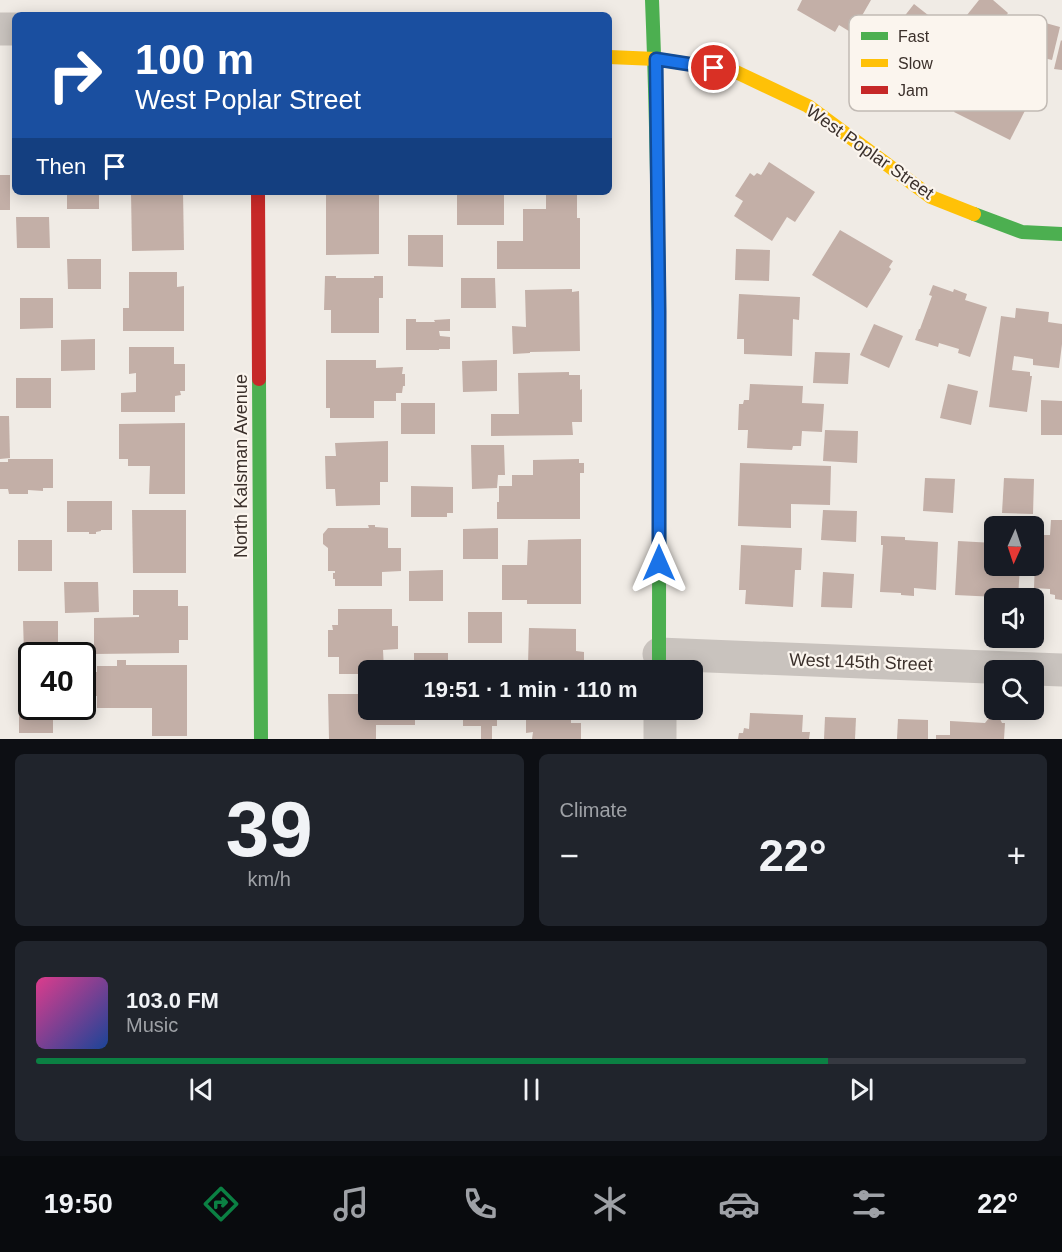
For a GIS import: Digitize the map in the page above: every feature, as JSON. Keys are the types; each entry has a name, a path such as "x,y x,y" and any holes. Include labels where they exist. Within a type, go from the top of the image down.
{"street":[{"path":"652,0 656,59 659,311 659,660"},
{"name":"West Poplar Street","path":"612,57 656,59 734,71 808,106 931,197 1022,232 1062,234"},
{"name":"North Kalsman Avenue","path":"258,195 261,739"},
{"name":"West 145th Street","path":"703,663 1062,670"},
{"path":"660,720 660,739"}],"building":[{"path":"802,0 871,0 862,15 849,15 849,31 839,25 835,32 797,10"},
{"path":"979,0 993,0 1008,13 1006,15 967,15"},
{"path":"914,4 928,15 905,15"},
{"path":"1047,23 1060,27 1052,60 1047,59"},
{"path":"1062,41 1062,70 1054,69"},
{"path":"954,111 1025,111 1010,140"},
{"path":"769,162 815,192 795,222 787,217 772,241 734,216 743,201 735,196 750,173 754,176 757,173 761,175"},
{"path":"0,175 10,175 10,210 0,210"},
{"path":"67,195 99,195 99,209 67,209"},
{"path":"131,195 183,195 184,250 132,251"},
{"path":"326,195 379,195 379,254 326,255"},
{"path":"457,195 504,195 504,225 457,225"},
{"path":"546,195 577,195 577,218 580,218 580,269 497,269 497,241 523,241 523,209 546,209"},
{"path":"16,217 49,217 50,248 17,248"},
{"path":"840,230 893,261 889,267 891,269 867,308 812,275"},
{"path":"408,235 443,235 443,267 408,266"},
{"path":"736,249 770,250 769,281 735,280"},
{"path":"67,259 101,259 101,289 68,289"},
{"path":"129,272 177,272 177,287 184,286 184,331 123,331 123,308 129,308"},
{"path":"325,276 374,278 374,276 383,276 383,298 379,298 379,333 331,333 331,310 324,310"},
{"path":"461,278 495,278 496,308 461,308"},
{"path":"933,285 967,294 965,300 987,307 970,357 958,353 959,349 939,343 938,347 915,340 932,296 929,295"},
{"path":"572,289 572,292 579,291 580,351 513,354 512,326 526,327 525,290"},
{"path":"739,294 800,297 799,320 793,319 792,356 744,354 744,339 737,339"},
{"path":"20,298 53,298 53,328 20,329"},
{"path":"1016,308 1049,312 1048,322 1062,324 1059,368 1033,365 1033,359 1014,356 1012,370 1030,372 1032,376 1027,412 989,407 1001,316 1015,318"},
{"path":"406,319 416,319 416,322 435,322 434,320 450,319 450,331 439,331 440,336 450,337 450,349 406,350"},
{"path":"874,324 903,336 889,368 860,355"},
{"path":"95,339 95,370 61,371 61,340"},
{"path":"129,347 174,347 174,364 185,364 185,391 180,391 181,395 175,396 175,412 121,412 121,393 136,392 136,373 129,374"},
{"path":"815,352 850,353 848,384 813,383"},
{"path":"326,360 376,360 376,368 403,367 405,386 403,386 402,393 396,393 396,401 374,401 374,418 330,418 330,408 326,408"},
{"path":"497,360 497,391 463,392 462,361"},
{"path":"569,372 569,375 580,375 580,390 582,389 582,422 572,422 573,435 491,436 491,414 519,414 518,373"},
{"path":"16,378 51,378 51,408 16,408"},
{"path":"750,384 803,386 802,403 824,404 822,432 802,431 801,446 793,446 792,450 747,448 748,430 738,430 739,404 743,404 744,400 749,400"},
{"path":"948,384 978,391 971,425 940,418"},
{"path":"1041,400 1062,401 1062,435 1041,435"},
{"path":"401,403 435,403 435,434 401,434"},
{"path":"0,416 9,416 10,458 0,459"},
{"path":"185,423 185,494 149,494 150,466 128,466 128,459 119,459 119,424"},
{"path":"825,430 858,431 857,463 823,461"},
{"path":"388,441 388,482 380,482 380,505 336,506 335,489 326,489 325,456 336,456 335,443"},
{"path":"471,445 504,445 505,475 498,475 497,488 472,489"},
{"path":"8,459 53,459 53,488 43,488 43,491 28,490 28,494 9,494 8,489 0,489 0,462 8,462"},
{"path":"579,459 579,463 584,463 584,473 580,473 580,519 497,519 499,486 512,486 512,475 533,475 533,460"},
{"path":"740,463 831,466 830,505 791,504 791,528 738,526"},
{"path":"925,478 955,479 953,513 923,511"},
{"path":"1004,478 1034,479 1033,514 1002,513"},
{"path":"411,486 453,487 453,513 447,513 447,517 411,517"},
{"path":"67,501 112,501 112,530 101,530 96,534 67,532"},
{"path":"132,510 186,510 186,573 133,573"},
{"path":"823,510 857,511 856,542 821,540"},
{"path":"1051,520 1062,520 1062,600 1055,599 1055,595 1050,594 1050,589 1034,588 1034,576 1044,576 1044,535 1050,535"},
{"path":"368,525 388,528 388,548 401,548 401,571 382,572 382,586 335,586 333,573 335,571 328,571 328,548 323,544 323,534 328,528 369,528"},
{"path":"498,528 498,559 463,559 463,529"},
{"path":"881,536 938,542 936,590 914,588 914,596 880,592 883,545 881,545"},
{"path":"581,539 581,604 527,604 527,600 502,600 502,565 527,565 528,540"},
{"path":"18,540 52,540 52,571 18,571"},
{"path":"958,541 984,542 984,576 1019,576 1019,588 984,588 984,596 955,595"},
{"path":"741,545 802,548 801,570 795,570 793,607 745,604 746,590 739,590"},
{"path":"443,570 443,601 409,601 409,571"},
{"path":"823,572 854,574 852,608 821,607"},
{"path":"64,582 98,582 99,612 65,613"},
{"path":"133,590 178,590 178,606 188,606 188,640 179,640 179,653 96,654 94,618 139,617 139,615 133,615"},
{"path":"338,609 392,609 392,626 398,626 398,649 383,650 384,660 358,660 358,674 339,674 339,657 328,657 328,630 333,630 332,625 338,625"},
{"path":"468,612 502,612 502,643 468,643"},
{"path":"23,621 58,621 58,642 24,642"},
{"path":"529,628 576,629 576,651 584,652 584,660 528,660"},
{"path":"414,653 448,653 448,660 414,660"},
{"path":"117,660 126,660 126,665 187,665 187,736 152,736 152,708 97,708 97,666 117,666"},
{"path":"328,694 358,694 358,720 415,720 415,725 376,725 376,739 329,739"},
{"path":"750,713 803,715 802,732 810,732 809,739 738,739 739,733 743,733 744,728 749,729"},
{"path":"825,717 856,718 855,739 824,739"},
{"path":"898,719 928,720 928,739 897,739"},
{"path":"19,720 53,720 53,733 19,733"},
{"path":"463,720 497,720 497,726 492,726 492,739 481,739 481,726 463,726"},
{"path":"526,720 571,720 571,723 581,723 581,739 532,739 533,732 526,733"},
{"path":"987,720 1000,720 1005,723 1004,739 936,739 936,735 950,735 950,721 985,723"}],"traffic: fast":[{"path":"652,0 658,251 659,660"},
{"path":"974,214 1022,232 1062,234"},
{"path":"259,379 261,739"}],"traffic: slow":[{"path":"612,57 656,59 734,71 808,106 931,197 974,214"}],"traffic: jam":[{"path":"258,195 259,379"}],"route":[{"path":"659,563 656,59 714,68"}]}
